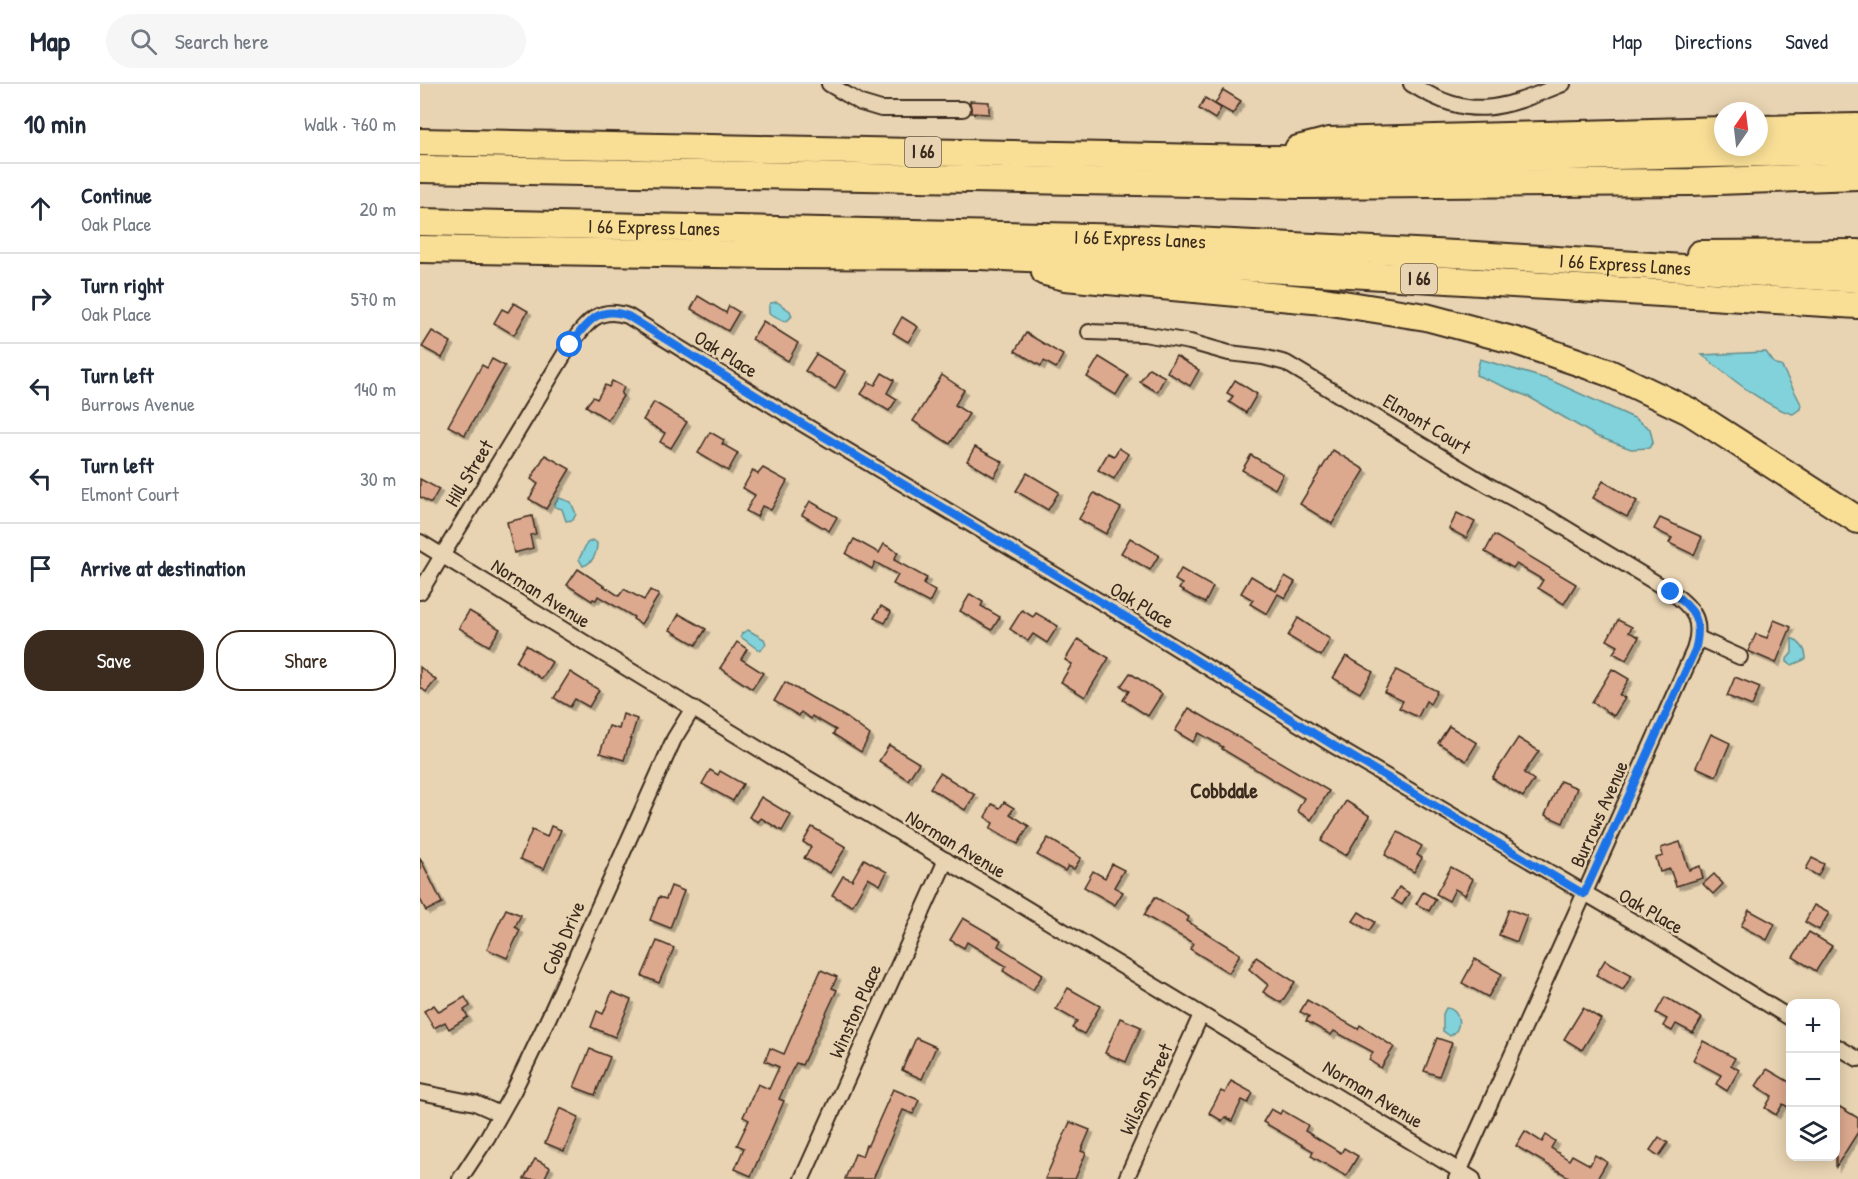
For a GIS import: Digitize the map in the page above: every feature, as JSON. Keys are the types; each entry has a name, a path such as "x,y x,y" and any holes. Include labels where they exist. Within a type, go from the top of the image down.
{"highway":[{"path":"1768,129 1858,127"},
{"path":"1257,159 1329,141 1714,130"},
{"name":"I 66","path":"420,142 1257,159 1438,159 1858,151"},
{"path":"420,169 1301,185 1690,182 1858,176"},
{"path":"1690,182 1744,190 1818,189 1858,192"},
{"name":"I 66 Express Lanes","path":"420,222 1134,237 1858,279"},
{"name":"I 66","path":"420,249 673,254 980,256 1234,267 1858,304"},
{"path":"1475,255 1858,253"},
{"path":"980,256 1065,277 1324,301 1426,317 1516,341 1607,372 1689,411 1858,519"}],"street":[{"path":"829,84 861,103 881,109 963,109"},
{"path":"1411,84 1446,103 1468,108 1485,108 1515,102 1563,84"},
{"name":"Oak Place","path":"513,436 570,345 592,319 608,312 628,316 791,417 1136,623 1336,747 1658,936 1786,1015"},
{"name":"Elmont Court","path":"1089,332 1144,334 1190,342 1228,353 1263,357 1286,363 1488,485 1549,518 1686,602 1699,627 1698,638"},
{"name":"Hill Street","path":"420,592 513,436"},
{"name":"Norman Avenue","path":"420,542 1428,1150 1457,1175 1473,1179"},
{"path":"1698,638 1740,657"},
{"name":"Burrows Avenue","path":"1457,1175 1695,650 1698,638"},
{"name":"Cobb Drive","path":"460,1179 514,1089 549,1017 674,739 693,708"},
{"name":"Winston Place","path":"802,1179 946,860"},
{"name":"Wilson Street","path":"1126,1179 1202,1015"},
{"path":"1840,1048 1858,1059"},
{"path":"420,1092 475,1104 500,1114"}],"water":[{"path":"777,302 790,311 792,316 787,321 769,313 769,305"},
{"path":"1766,352 1774,363 1782,367 1801,404 1800,409 1793,414 1758,397 1702,355"},
{"path":"1480,359 1550,380 1634,418 1650,429 1653,442 1649,448 1631,449 1596,436 1529,397 1476,375"},
{"path":"559,498 571,502 576,514 573,520 566,521 562,509 555,507"},
{"path":"593,540 597,543 595,554 589,563 583,566 579,559 587,543"},
{"path":"748,630 764,639 766,644 760,651 741,637 742,633"},
{"path":"1792,639 1802,647 1806,659 1792,665 1787,662 1787,659 1792,653"},
{"path":"1446,1008 1455,1012 1458,1020 1457,1029 1450,1036 1443,1031 1443,1014"}],"building":[{"path":"1223,90 1241,101 1233,114 1215,104"},
{"path":"1205,98 1221,108 1215,119 1199,109"},
{"path":"970,101 989,102 989,114 971,113"},
{"path":"698,296 726,313 729,306 739,312 728,331 691,309"},
{"path":"514,303 528,311 514,335 494,323 502,309 508,312"},
{"path":"902,317 918,327 908,342 893,333"},
{"path":"763,321 798,343 788,361 752,339"},
{"path":"432,331 451,342 442,358 422,347"},
{"path":"1026,333 1063,355 1056,368 1044,361 1041,366 1015,351"},
{"path":"816,354 845,371 835,389 805,371"},
{"path":"1176,356 1199,370 1190,386 1167,372"},
{"path":"1099,357 1128,375 1116,395 1087,377"},
{"path":"492,359 505,366 465,435 448,426 482,365 487,368"},
{"path":"1149,368 1165,377 1157,392 1140,382"},
{"path":"882,373 894,380 887,393 897,399 889,411 861,394 869,382 875,385"},
{"path":"942,375 964,390 955,405 969,414 950,444 913,421"},
{"path":"1235,380 1257,394 1246,413 1229,402 1233,396 1227,393"},
{"path":"612,381 624,387 621,394 623,396 608,420 586,406 593,397 597,399 605,385 609,387"},
{"path":"654,402 687,422 671,448 660,442 665,433 643,420"},
{"path":"710,432 724,440 722,444 738,453 728,471 698,453"},
{"path":"975,447 1003,462 994,477 967,461"},
{"path":"1119,448 1128,454 1114,479 1098,470 1108,453 1114,456"},
{"path":"1333,450 1365,470 1332,524 1300,504"},
{"path":"545,455 570,469 546,509 529,499 538,484 531,479"},
{"path":"1251,455 1283,474 1275,489 1242,470"},
{"path":"763,468 787,481 771,510 762,506 757,517 746,511 755,495 743,488 753,470 758,474"},
{"path":"1027,473 1059,492 1048,510 1016,491"},
{"path":"420,479 439,489 431,503 420,497"},
{"path":"1603,481 1637,501 1627,517 1593,498"},
{"path":"1094,493 1121,508 1106,534 1079,519"},
{"path":"810,501 837,517 829,531 802,515"},
{"path":"1457,513 1475,522 1466,538 1449,529"},
{"path":"532,516 536,534 530,535 533,548 514,553 507,522"},
{"path":"1660,518 1702,537 1694,555 1669,543 1672,538 1654,529"},
{"path":"1494,535 1576,584 1564,604 1538,588 1543,580 1516,564 1513,568 1485,552"},
{"path":"1130,538 1159,555 1150,570 1121,553"},
{"path":"854,539 879,553 884,544 898,552 894,560 927,578 923,584 935,591 929,603 893,584 898,575 875,562 872,569 846,554"},
{"path":"578,569 619,596 624,589 644,600 650,590 659,595 641,624 633,619 634,617 598,596 592,601 567,585"},
{"path":"1181,569 1213,587 1205,603 1179,589 1182,584 1175,580"},
{"path":"1251,576 1276,591 1285,576 1295,582 1285,598 1278,594 1267,614 1250,604 1253,600 1241,593"},
{"path":"970,594 983,602 981,606 1000,617 992,630 960,611"},
{"path":"881,606 891,612 885,623 874,618"},
{"path":"1022,610 1033,617 1036,613 1058,626 1047,643 1033,634 1028,641 1010,629"},
{"path":"469,611 500,629 489,646 459,628"},
{"path":"679,614 706,629 696,645 670,630"},
{"path":"1298,618 1330,639 1321,656 1288,636"},
{"path":"1618,620 1632,627 1629,632 1639,637 1626,660 1613,653 1618,646 1607,640"},
{"path":"1774,620 1791,627 1776,663 1748,651 1756,634 1767,638"},
{"path":"1078,639 1109,658 1085,697 1061,682 1072,664 1065,660"},
{"path":"737,642 747,649 741,659 763,673 752,689 720,668"},
{"path":"526,645 552,662 542,679 516,662"},
{"path":"1346,656 1373,672 1360,693 1333,678"},
{"path":"420,667 436,680 426,692 420,687"},
{"path":"1612,669 1629,679 1619,695 1625,698 1614,716 1592,702"},
{"path":"1396,670 1437,691 1430,704 1426,701 1418,717 1399,708 1403,701 1384,692"},
{"path":"570,672 599,690 589,707 575,699 570,707 554,698"},
{"path":"1130,673 1162,694 1148,716 1123,700 1129,691 1121,686"},
{"path":"1735,677 1760,687 1752,706 1727,696"},
{"path":"785,682 847,718 870,735 861,752 833,734 836,730 812,716 811,719 801,712 799,716 774,701"},
{"path":"1189,708 1329,791 1311,820 1297,811 1304,798 1199,733 1193,742 1175,731"},
{"path":"623,714 637,719 624,760 600,753 609,726 619,729"},
{"path":"1449,726 1477,743 1466,761 1438,743"},
{"path":"1711,734 1730,743 1716,776 1696,767"},
{"path":"1518,738 1539,751 1524,773 1534,780 1523,797 1492,778"},
{"path":"889,745 919,763 908,780 879,761"},
{"path":"710,770 718,775 720,771 743,784 733,801 702,784"},
{"path":"940,773 975,795 965,810 930,788"},
{"path":"1560,781 1577,788 1563,823 1545,815"},
{"path":"761,797 791,815 782,831 761,818 758,822 749,817"},
{"path":"1346,801 1370,816 1346,856 1321,841"},
{"path":"1004,802 1014,808 1010,814 1029,826 1018,844 990,829 993,823 985,817 992,804 1000,808"},
{"path":"551,826 561,830 544,869 520,859 532,830 547,837"},
{"path":"812,827 846,847 830,873 804,858 811,847 803,842"},
{"path":"1398,832 1422,846 1417,855 1422,858 1414,872 1385,855"},
{"path":"1048,838 1081,858 1074,869 1068,866 1065,871 1037,855"},
{"path":"1680,842 1689,870 1700,866 1703,878 1676,886 1670,869 1660,872 1656,858 1663,856 1661,848"},
{"path":"420,858 442,903 426,911 420,899"},
{"path":"1812,858 1824,864 1818,876 1806,869"},
{"path":"864,859 887,872 880,885 868,878 852,906 832,895 843,876 852,880"},
{"path":"1112,864 1124,870 1114,887 1123,892 1115,905 1084,887 1093,871 1105,878"},
{"path":"1451,867 1473,879 1465,895 1455,889 1449,901 1436,894"},
{"path":"1714,874 1723,884 1713,894 1703,884"},
{"path":"671,886 684,891 670,928 650,920 659,897 666,899"},
{"path":"1399,887 1409,893 1402,905 1392,899"},
{"path":"1423,892 1436,899 1429,911 1416,904"},
{"path":"1155,897 1189,917 1187,921 1240,954 1229,973 1190,949 1193,943 1144,915"},
{"path":"1814,905 1829,913 1819,930 1805,922"},
{"path":"506,909 521,915 515,927 520,930 507,958 487,949"},
{"path":"1509,909 1527,916 1517,942 1499,935"},
{"path":"1749,910 1775,924 1767,940 1741,926"},
{"path":"1359,912 1375,922 1369,931 1353,921"},
{"path":"963,918 1001,940 998,946 1043,974 1033,990 1003,971 1006,966 967,942 964,948 950,940"},
{"path":"1809,932 1832,946 1816,971 1793,957"},
{"path":"657,941 674,948 659,983 642,976"},
{"path":"1256,957 1295,982 1281,1003 1263,992 1268,985 1249,969"},
{"path":"1475,959 1502,974 1488,997 1462,983"},
{"path":"1605,960 1632,975 1623,990 1596,975"},
{"path":"821,970 837,977 832,988 837,990 802,1065 796,1063 791,1072 779,1099 784,1101 751,1176 735,1169 744,1148 737,1145 749,1120 743,1117 758,1084 769,1089 779,1067 765,1061 770,1048 784,1054"},
{"path":"1068,988 1100,1006 1084,1034 1072,1028 1077,1021 1056,1009"},
{"path":"612,992 631,1000 615,1037 591,1027 597,1011 603,1014"},
{"path":"465,997 470,1006 464,1010 468,1017 449,1029 445,1022 434,1028 424,1011 434,1005 439,1012"},
{"path":"1665,997 1702,1018 1693,1033 1676,1024 1672,1031 1663,1026 1667,1019 1656,1013"},
{"path":"1307,1000 1358,1029 1360,1025 1394,1047 1381,1068 1369,1060 1373,1052 1334,1031 1331,1035 1306,1021 1309,1016 1300,1012"},
{"path":"1583,1008 1601,1019 1582,1050 1564,1039"},
{"path":"1120,1018 1141,1027 1126,1062 1105,1053"},
{"path":"916,1038 936,1047 922,1079 902,1070"},
{"path":"1437,1038 1452,1043 1439,1076 1424,1071"},
{"path":"1703,1041 1735,1058 1731,1065 1739,1070 1727,1091 1716,1084 1721,1075 1693,1060"},
{"path":"590,1049 610,1057 595,1095 574,1087"},
{"path":"1767,1069 1786,1080 1786,1106 1783,1104 1776,1115 1765,1108 1772,1096 1756,1086"},
{"path":"1231,1081 1253,1093 1248,1103 1242,1100 1232,1121 1225,1117 1222,1121 1209,1113 1221,1091 1225,1093"},
{"path":"893,1089 919,1100 913,1114 903,1110 873,1179 845,1179 855,1154 862,1156 868,1145"},
{"path":"1840,1107 1858,1118 1858,1132 1840,1161"},
{"path":"560,1108 579,1117 564,1151 545,1143"},
{"path":"1271,1109 1280,1114 1282,1110 1308,1125 1305,1131 1341,1153 1344,1148 1358,1156 1346,1176 1311,1156 1313,1151 1263,1122"},
{"path":"1070,1122 1090,1130 1081,1151 1086,1153 1075,1179 1045,1179"},
{"path":"1525,1131 1542,1142 1546,1135 1555,1141 1551,1148 1569,1160 1572,1155 1590,1165 1595,1155 1607,1162 1597,1179 1572,1179 1516,1146"},
{"path":"1659,1137 1668,1143 1659,1156 1650,1150"},
{"path":"535,1159 550,1167 544,1179 524,1179"}],"district":[{"name":"Cobbdale","path":"1224,791"}],"route":[{"path":"570,345 582,329 598,315 608,312 628,316 791,417 1136,623 1336,747 1584,894 1695,650 1699,627 1696,618 1686,602 1671,592"}]}
